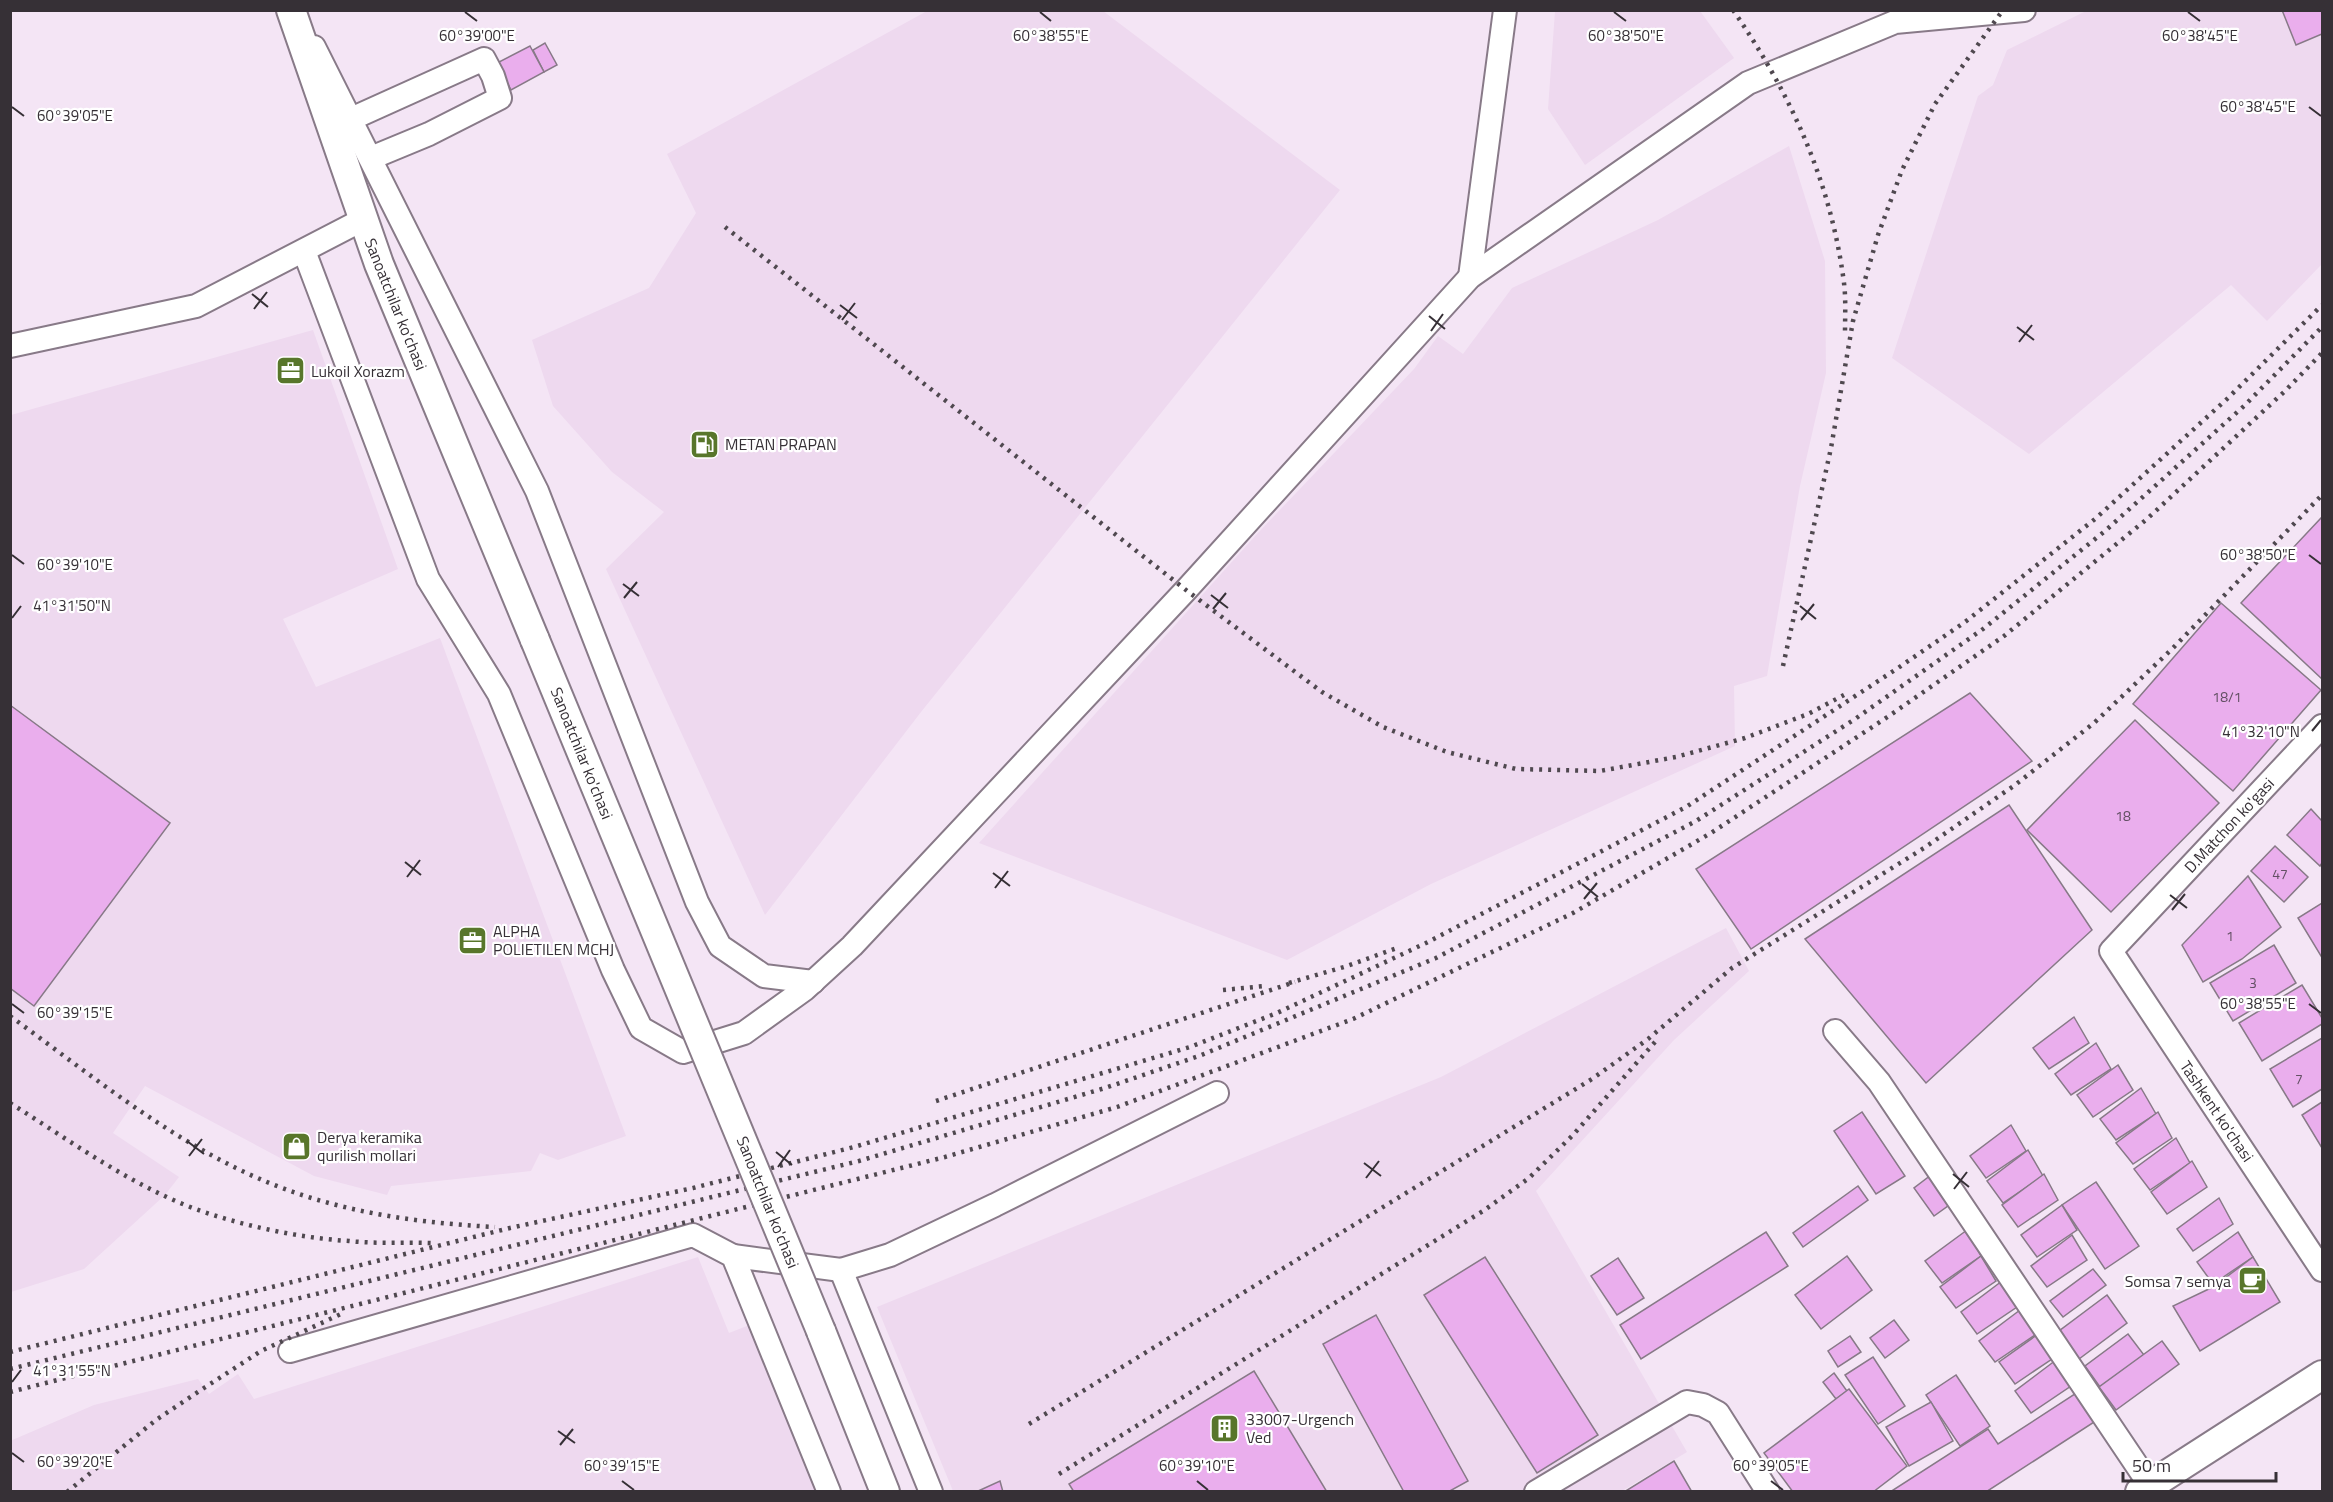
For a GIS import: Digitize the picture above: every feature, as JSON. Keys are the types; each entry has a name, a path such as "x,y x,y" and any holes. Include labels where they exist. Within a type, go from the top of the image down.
{"main road":[{"name":"Sanoatchilar ko'chasi","path":"291,10 362,220 885,1491"},
{"path":"2145,1488 2322,1375"}],"street":[{"path":"296,10 537,491 697,902 720,946 764,976 813,982"},
{"path":"1470,278 1505,10"},
{"path":"304,251 428,579 499,694 613,970 641,1028 683,1052 744,1033 813,982 852,946 1186,590 1470,278 1748,82 1895,22 2024,10"},
{"path":"351,119 484,59 493,76 500,98 429,134 371,158"},
{"path":"10,346 195,306 362,220"},
{"name":"D.Matchon ko'gasi","path":"2111,951 2322,726"},
{"name":"Tashkent ko'chasi","path":"2111,951 2322,1270"},
{"path":"1834,1031 1880,1082 2145,1488"},
{"path":"290,1351 693,1234 733,1256 841,1270 890,1255 995,1205 1217,1093"},
{"path":"733,1256 829,1491"},
{"path":"841,1270 931,1491"},
{"path":"1536,1491 1687,1402 1718,1413 1768,1491"}],"shaded area":[{"path":"927,11 1103,11 1340,190 921,712 765,915 606,569 664,512 612,472 553,406 532,340 649,288 696,213 667,154"},
{"path":"1555,11 1700,11 1734,58 1585,165 1548,109"},
{"path":"2086,11 2322,11 2322,264 2267,321 2231,285 2029,454 1892,358 1978,96 1993,85 2007,50"},
{"path":"1789,146 1825,261 1826,373 1800,486 1767,676 1734,686 1735,746 1431,884 1287,960 979,843 1257,534 1414,369 1438,336 1463,354 1512,288 1658,220"},
{"path":"313,330 398,569 283,619 316,687 440,638 626,1136 558,1160 540,1153 531,1171 391,1186 387,1195 314,1176 145,1086 113,1133 179,1177 165,1195 84,1269 11,1292 11,415"},
{"path":"1726,928 1749,971 1674,1040 1536,1191 1687,1452 1622,1491 953,1491 877,1307 1441,1077"},
{"path":"698,1257 729,1333 752,1324 822,1491 11,1491 10,1441 94,1405 198,1379 209,1394 238,1374 254,1399"}],"building":[{"path":"2282,10 2322,10 2322,34 2296,45"},
{"path":"545,43 557,65 544,72 533,50"},
{"path":"530,46 544,72 511,90 497,63"},
{"path":"2322,517 2322,679 2241,603"},
{"path":"2221,603 2321,690 2233,791 2133,704"},
{"path":"1970,693 2032,761 1751,949 1696,869"},
{"path":"10,705 170,823 34,1006 10,988"},
{"path":"2135,720 2219,803 2111,912 2027,830"},
{"path":"2009,805 2092,930 1926,1083 1805,939"},
{"path":"2311,809 2322,821 2322,863 2320,866 2287,835"},
{"path":"2275,846 2308,877 2284,902 2251,871"},
{"path":"2248,876 2281,927 2242,959 2203,982 2182,945"},
{"path":"2322,903 2322,954 2321,956 2298,918"},
{"path":"2274,945 2296,983 2233,1021 2210,983"},
{"path":"2302,985 2322,1018 2322,1024 2262,1061 2239,1023"},
{"path":"2074,1017 2089,1043 2049,1069 2033,1048"},
{"path":"2322,1038 2322,1089 2293,1107 2270,1069"},
{"path":"2096,1043 2111,1069 2071,1095 2055,1074"},
{"path":"2118,1065 2133,1090 2093,1117 2077,1095"},
{"path":"2141,1088 2156,1114 2116,1140 2100,1119"},
{"path":"2322,1102 2322,1148 2302,1115"},
{"path":"1862,1112 1905,1176 1876,1194 1834,1131"},
{"path":"2158,1112 2172,1138 2133,1164 2116,1143"},
{"path":"2011,1125 2026,1151 1986,1178 1970,1156"},
{"path":"2176,1138 2190,1163 2150,1190 2134,1169"},
{"path":"2028,1150 2043,1176 2003,1203 1987,1181"},
{"path":"2192,1161 2207,1187 2167,1214 2151,1192"},
{"path":"2044,1174 2058,1200 2018,1227 2002,1205"},
{"path":"1931,1175 1952,1203 1934,1216 1914,1188"},
{"path":"2096,1182 2139,1246 2105,1269 2062,1205"},
{"path":"1858,1186 1868,1200 1803,1247 1793,1233"},
{"path":"2219,1198 2233,1224 2193,1251 2177,1229"},
{"path":"2062,1205 2077,1230 2037,1257 2021,1235"},
{"path":"1967,1230 1981,1256 1942,1283 1925,1261"},
{"path":"1766,1232 1788,1266 1641,1359 1620,1325"},
{"path":"2238,1232 2253,1257 2213,1284 2197,1262"},
{"path":"2072,1235 2087,1260 2047,1287 2031,1266"},
{"path":"1847,1256 1872,1290 1821,1329 1795,1295"},
{"path":"1981,1256 1996,1281 1956,1308 1940,1287"},
{"path":"1485,1257 1598,1435 1537,1473 1424,1295"},
{"path":"2253,1257 2280,1302 2200,1351 2173,1306 2213,1287"},
{"path":"1618,1258 1644,1298 1617,1315 1591,1276"},
{"path":"2093,1269 2106,1285 2063,1317 2050,1301"},
{"path":"2002,1281 2017,1307 1977,1334 1961,1312"},
{"path":"2107,1295 2127,1323 2079,1359 2059,1331"},
{"path":"2020,1310 2035,1335 1995,1362 1979,1341"},
{"path":"1376,1315 1468,1481 1448,1492 1404,1492 1323,1344"},
{"path":"1894,1320 1909,1340 1885,1358 1870,1338"},
{"path":"2041,1332 2055,1357 2015,1384 1999,1362"},
{"path":"2128,1334 2144,1355 2100,1387 2085,1366"},
{"path":"1850,1336 1861,1352 1838,1367 1828,1351"},
{"path":"2162,1341 2179,1364 2116,1410 2099,1387"},
{"path":"1873,1357 1905,1406 1878,1424 1845,1375"},
{"path":"2056,1360 2071,1386 2031,1413 2015,1391"},
{"name":"33007-Urgench Ved","path":"1254,1371 1327,1492 1074,1492 1069,1484"},
{"path":"1834,1373 1847,1391 1836,1399 1823,1382"},
{"path":"1956,1375 1990,1426 1960,1446 1926,1395"},
{"path":"2087,1386 2105,1415 1986,1492 1890,1492 1988,1429 1998,1444"},
{"path":"1849,1389 1907,1466 1873,1492 1793,1492 1764,1453"},
{"path":"1931,1402 1953,1441 1909,1466 1886,1427"},
{"path":"1674,1461 1692,1492 1624,1492"},
{"path":"1000,1481 1003,1492 976,1492"}],"railway":[{"path":"1733,10 1773,74 1805,140 1818,174 1838,246 1845,289 1845,333"},
{"path":"1783,666 1831,448 1853,321 1878,235 1902,170 1935,104 2003,10"},
{"path":"725,227 1186,590 1322,692 1383,727 1447,752 1516,769 1600,771 1676,757 1745,738 1808,714 1844,695"},
{"path":"10,1352 510,1228 693,1188 854,1147 1190,1047 1277,1013 1426,943 1686,807 1898,668 1965,622 2095,519 2228,398 2322,305"},
{"path":"10,1369 859,1161 1105,1088 1199,1056 1436,958 1696,821 1855,719 1983,629 2105,531 2244,406 2322,327"},
{"path":"10,1392 945,1157 1117,1107 1353,1019 1573,913 1711,833 1886,718 2004,636 2147,519 2285,391 2322,353"},
{"path":"1029,1424 1592,1079 1648,1039 1732,968 1924,848 2015,785 2094,723 2173,648 2322,495"},
{"path":"1289,983 1400,947"},
{"path":"936,1101 1295,982"},
{"path":"1223,990 1265,986"},
{"path":"10,1016 120,1097 177,1135 236,1168 267,1182 299,1194 362,1211 427,1221 495,1227"},
{"path":"1059,1474 1483,1211 1529,1178 1573,1135 1656,1041"},
{"path":"10,1103 82,1150 157,1193 210,1214 261,1228 331,1240 431,1243"},
{"path":"67,1492 156,1420 204,1388 261,1351 341,1314"}],"place":[{"name":"Lukoil Xorazm","path":"290,371"},
{"name":"METAN PRAPAN","path":"704,444"},
{"name":"ALPHA POLIETILEN MCHJ","path":"472,940"},
{"name":"Derya keramika qurilish mollari","path":"296,1146"},
{"name":"Somsa 7 semya","path":"2252,1281"},
{"name":"33007-Urgench Ved","path":"1225,1428"}]}
